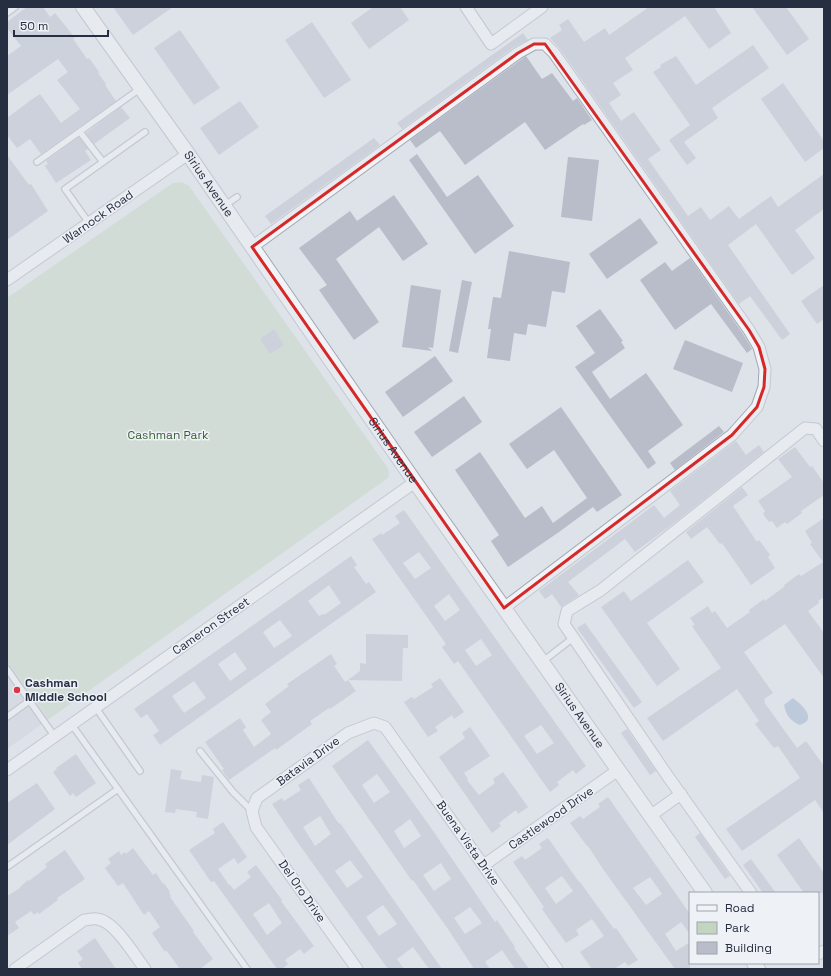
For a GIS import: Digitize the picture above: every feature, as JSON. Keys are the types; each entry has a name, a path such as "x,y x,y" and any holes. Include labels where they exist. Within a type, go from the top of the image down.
{"street":[{"name":"Sirius Avenue","path":"83,7 188,154 415,482 704,892"},
{"path":"466,7 491,44 542,7"},
{"path":"252,246 518,53 534,44 545,44 554,53 744,323 759,347 765,369 764,387 757,407 732,435 504,608"},
{"name":"Warnock Road","path":"7,280 188,154"},
{"path":"750,892 564,624 567,611 602,590 805,428 816,429 824,441"},
{"name":"Cameron Street","path":"7,770 415,482"},
{"name":"Batavia Drive","path":"252,811 257,798 348,733 374,723"},
{"name":"Buena Vista Drive","path":"374,723 385,727 557,969"},
{"name":"Castlewood Drive","path":"484,865 618,770"},
{"path":"650,816 681,794"},
{"name":"Del Oro Drive","path":"252,811 256,827 358,969"},
{"path":"15,969 84,920 98,919 110,924 127,943 145,969"}],"lane":[{"path":"7,13 15,7"},
{"path":"37,162 141,88"},
{"path":"80,132 103,162"},
{"path":"89,223 65,189 145,132"},
{"path":"224,206 237,197"},
{"path":"542,662 573,638"},
{"path":"7,669 55,737"},
{"path":"7,717 29,701"},
{"path":"96,708 140,771"},
{"path":"72,725 248,969"},
{"path":"200,751 233,792 252,811"},
{"path":"7,867 118,789"}],"highlighted area":[{"path":"534,44 545,44 749,330 759,347 765,369 764,387 757,407 732,435 504,608 252,247 518,53"}],"shaded area":[{"name":"Cashman Middle School","path":"7,661 49,719 7,749"}],"green space":[{"name":"Cashman Park","path":"182,182 189,186 387,467 389,473 388,478 49,719 7,661 7,298 173,183"}],"water":[{"path":"793,698 807,712 808,719 800,725 791,720 785,709 784,705"}],"building":[{"path":"27,7 43,7 50,17 55,13 75,38 73,39 87,59 89,58 99,72 98,73 106,84 105,85 116,101 41,154 30,139 17,148 7,135 7,118 40,94 61,123 80,109 57,80 68,72 58,59 7,95 7,56 21,46 7,28 7,22"},
{"path":"113,7 173,7 133,35"},
{"path":"373,7 400,7 409,20 369,49 351,23"},
{"path":"649,7 714,7 731,33 709,49 685,16 625,58 633,70 613,83 621,95 609,103 621,121 634,112 661,150 648,159 688,216 701,207 710,220 729,206 739,219 771,196 778,207 824,174 824,209 795,230 815,258 792,275 756,224 728,245 790,334 782,340 750,296 739,304 560,49 550,38 562,30 559,25 568,19 584,42 605,28 609,35"},
{"path":"752,7 786,7 809,39 787,55"},
{"path":"312,22 351,80 324,98 285,40"},
{"path":"180,30 220,88 194,105 154,48"},
{"path":"523,33 528,40 514,47 402,129 397,123"},
{"path":"753,45 769,68 712,108 718,118 684,142 696,158 687,165 669,140 690,125 653,72 661,67 660,65 676,56 696,85"},
{"path":"526,56 542,79 552,73 573,101 577,98 592,120 584,125 583,124 545,150 525,122 465,165 440,131 416,148 410,140"},
{"path":"783,83 824,141 824,148 805,162 761,99"},
{"path":"240,101 259,127 219,155 200,128"},
{"path":"121,107 130,118 94,144 86,133"},
{"path":"79,137 88,149 85,151 91,160 56,183 45,166 48,164 46,161"},
{"path":"374,138 380,145 271,224 265,216"},
{"path":"417,154 447,197 478,175 514,226 475,254 409,160"},
{"path":"7,155 29,185 31,184 48,211 7,240"},
{"path":"568,157 599,160 592,221 561,217"},
{"path":"394,195 428,244 403,261 379,227 336,259 379,322 354,340 319,290 327,285 299,248 350,211 357,221"},
{"path":"640,218 658,243 607,279 589,254"},
{"path":"509,251 570,262 565,293 552,291 546,327 528,324 526,335 514,333 510,361 487,358 491,329 488,329 493,297 501,298"},
{"path":"690,258 752,349 747,353 711,304 675,330 640,280 665,262 672,271"},
{"path":"462,280 472,282 458,353 449,351"},
{"path":"411,285 441,290 433,348 428,347 432,351 402,347"},
{"path":"824,285 824,319 817,324 801,301"},
{"path":"600,309 623,341 621,342 625,348 592,372 610,399 646,373 683,425 648,451 656,463 648,469 575,367 595,353 576,326"},
{"path":"274,329 284,345 270,354 260,339"},
{"path":"685,340 743,363 732,392 673,369"},
{"path":"435,356 453,381 403,417 385,392"},
{"path":"464,396 482,422 432,457 414,432"},
{"path":"561,407 622,495 597,512 593,507 508,567 491,541 499,535 455,470 480,452 525,518 542,506 553,523 587,498 554,450 527,469 509,444"},
{"path":"719,426 724,432 675,470 670,463"},
{"path":"736,441 746,455 759,445 764,452 635,552 625,539 568,582 579,595 578,596 561,607 552,594 545,599 539,591 654,505 664,518 680,505 670,491"},
{"path":"795,447 810,467 812,466 824,483 824,495 801,511 802,513 787,524 785,522 777,528 772,521 769,522 763,514 765,511 758,501 792,477 778,459"},
{"path":"742,487 748,495 733,506 757,542 759,540 770,555 768,557 775,568 751,585 722,543 720,544 707,527 691,539 686,532"},
{"path":"404,510 586,766 576,774 573,770 557,782 559,785 550,792 458,661 454,664 442,647 446,644 372,539 381,533 382,535 400,523 395,516","holes":["419,552 431,568 415,579 403,563","449,594 460,610 445,621 434,606","481,639 492,655 476,666 465,650","541,725 554,743 537,754 524,736"]},
{"path":"824,518 824,597 818,601 819,603 808,611 824,633 824,678 785,624 744,652 773,693 764,699 764,702 797,748 806,741 824,766 824,813 815,800 742,851 726,829 800,778 778,746 774,748 755,724 759,721 737,689 663,741 647,718 721,668 692,626 695,625 690,618 708,606 712,613 715,611 727,628 750,612 749,610 764,599 765,601 785,586 784,585 799,574 801,576 823,562 810,544 812,543 805,531"},
{"path":"351,556 357,565 354,567 366,584 369,582 376,592 160,745 153,735 159,731 147,714 141,718 134,709","holes":["329,585 341,603 324,615 319,616 308,601","280,620 292,636 274,648 263,632","235,652 247,669 230,681 218,664","194,681 206,698 184,713 172,696"]},
{"path":"688,560 704,582 647,623 680,669 657,686 601,607 624,591 631,601"},
{"path":"585,623 642,702 634,708 577,628"},
{"path":"366,634 408,635 408,648 403,648 402,681 348,680 360,671 360,663 366,664"},
{"path":"331,654 337,664 334,666 345,682 348,680 356,691 310,721 312,724 276,750 275,748 229,780 222,770 224,769 205,742 240,718 246,727 243,730 254,747 271,734 261,720 271,712 265,704 289,686 287,684"},
{"path":"440,678 464,712 454,719 452,715 435,727 438,731 428,737 404,702 412,697 414,699 433,687 431,684"},
{"path":"470,727 490,756 464,773 468,779 467,780 479,795 495,783 493,779 503,772 528,807 518,814 516,810 499,823 501,826 492,833 439,757 465,738 462,733"},
{"path":"627,729 656,771 650,775 621,733"},
{"path":"368,740 429,825 495,922 497,920 529,969 515,969 502,950 485,962 490,969 474,969 448,929 413,880 412,881 332,766","holes":["377,774 390,792 374,803 362,785","410,819 421,836 404,848 394,831","441,863 451,879 434,891 423,875","470,907 482,923 465,934 454,918"]},
{"path":"76,754 96,783 76,797 73,793 70,796 53,772 57,769 56,768"},
{"path":"171,769 182,771 180,779 201,782 202,775 214,777 208,819 196,817 197,812 176,809 175,813 165,812"},
{"path":"309,778 339,824 340,823 442,969 429,969 413,947 397,959 404,969 388,969 272,804 282,798 284,801 301,790 298,785","holes":["320,816 331,834 315,846 303,827","350,860 363,877 347,888 335,871","383,905 397,924 379,936 366,917"]},
{"path":"37,783 55,809 7,845 7,803"},
{"path":"608,797 689,913 689,933 681,922 665,934 676,951 689,943 690,969 675,969 570,823 580,816 583,819 600,807 598,804","holes":["650,877 662,894 646,905 633,888"]},
{"path":"223,822 247,857 238,864 234,858 218,869 229,885 234,890 251,877 247,872 256,865 314,946 304,954 300,949 285,960 288,964 282,969 277,969 214,881 211,882 189,850 215,833 213,829","holes":["269,903 282,923 267,935 253,914"]},
{"path":"700,833 730,876 725,879 695,837"},
{"path":"548,838 614,929 616,928 638,960 628,966 625,962 614,969 592,969 580,952 604,936 592,919 576,930 579,935 566,943 542,909 544,907 513,862 522,856 525,860 542,848 539,844","holes":["562,876 573,891 556,904 545,888"]},
{"path":"799,838 824,873 824,893 803,892 777,855"},
{"path":"133,848 153,875 156,873 163,884 164,883 170,892 170,897 213,959 200,969 180,969 166,950 165,952 152,933 160,927 149,911 144,915 123,883 118,886 105,868 111,863 108,859 119,851 121,855 125,852 126,854"},
{"path":"65,850 85,879 57,898 58,900 39,914 38,912 34,915 31,911 15,922 19,928 7,936 7,896 47,867 45,864"},
{"path":"751,859 775,892 762,892 743,865"},
{"path":"95,938 116,969 82,969 78,963 83,959 77,951"}],"place":[{"name":"Cashman Middle School","path":"17,690"}]}
